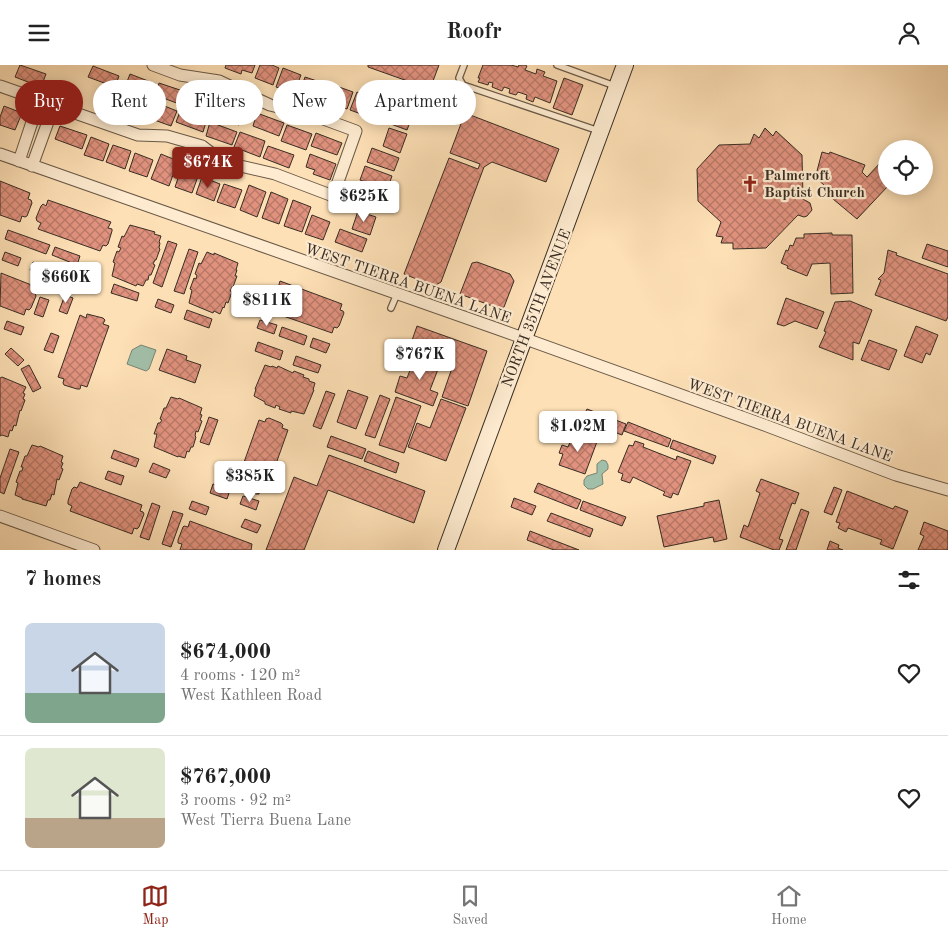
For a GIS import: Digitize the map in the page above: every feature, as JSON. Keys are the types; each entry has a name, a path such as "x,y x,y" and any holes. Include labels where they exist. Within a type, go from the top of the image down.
{"main road":[{"name":"NORTH 35TH AVENUE","path":"446,550 625,65"}],"street":[{"path":"83,117 138,135 167,136 202,147 224,162 275,174 333,196 356,131 318,117 270,105 219,81 180,75 153,65"},
{"path":"0,86 15,91"},
{"path":"19,161 30,125"},
{"path":"32,166 47,125"},
{"name":"WEST TIERRA BUENA LANE","path":"0,154 767,426 896,475 948,490"},
{"path":"0,516 94,550"}],"lane":[{"path":"464,65 459,78 462,85 601,131"},
{"path":"557,65 617,87"},
{"path":"391,308 397,294"}],"shaded area":[{"path":"141,345 156,350 149,369 146,371 127,364 132,350"},
{"path":"602,460 606,461 608,465 608,469 602,474 603,484 593,489 588,489 584,485 584,480 587,476 597,473 597,464"}],"building":[{"path":"20,65 46,74 44,80 23,80 15,77"},
{"path":"226,65 255,65 252,73 242,70 241,74 225,68"},
{"path":"260,65 272,65 279,68 275,80 273,80 273,85 255,78"},
{"path":"368,65 439,65 433,80 405,80 368,67"},
{"path":"483,65 511,65 518,67 519,65 525,65 527,66 525,70 536,74 537,69 545,72 543,76 557,81 550,103 535,97 533,102 526,99 527,95 518,92 516,95 509,93 510,89 504,87 502,91 492,87 493,83 489,82 488,85 478,82"},
{"path":"93,66 119,76 118,80 96,80 88,77"},
{"path":"283,68 301,75 299,80 279,80"},
{"path":"130,74 146,80 128,80"},
{"path":"564,78 583,85 572,115 553,108"},
{"path":"166,85 176,89 176,103 166,99"},
{"path":"346,89 353,92 346,109"},
{"path":"356,95 356,112 350,110"},
{"path":"4,106 15,110 15,125 17,125 15,130 0,125 0,117"},
{"path":"166,107 176,111 171,126 166,124"},
{"path":"263,115 273,119 273,125 283,125 279,136 253,126 263,125"},
{"path":"476,117 559,149 546,182 492,162 484,167 441,282 434,286 404,274 449,158 478,169 480,164 450,153 460,125 476,125"},
{"path":"184,125 205,125 203,132"},
{"path":"209,125 218,125 237,132 232,145 206,136"},
{"path":"287,125 312,134 306,150 281,141"},
{"path":"394,125 409,125 407,130"},
{"path":"60,126 87,135 82,149 55,139"},
{"path":"389,128 407,134 400,153 383,146"},
{"name":"Palmcroft Baptist Church","path":"765,128 773,136 776,131 802,155 803,199 810,203 812,210 807,216 798,215 766,248 733,249 733,243 721,243 723,237 716,236 721,222 698,201 697,169 719,145 750,144 754,134 759,138"},
{"path":"240,132 265,141 260,157 234,147"},
{"path":"316,133 342,143 337,155 311,146"},
{"path":"91,137 109,144 103,161 84,155"},
{"path":"113,145 131,151 125,169 106,162"},
{"path":"268,146 294,155 289,168 263,158"},
{"path":"372,148 399,158 394,171 367,162"},
{"path":"822,152 829,154 830,152 865,165 862,172 867,177 878,165 878,195 880,195 857,219 821,189 824,185 817,179 820,172 817,171"},
{"path":"135,153 153,160 147,177 129,171"},
{"path":"161,154 178,161 169,186 151,179"},
{"path":"310,154 336,164 330,180 313,174 315,170 306,167"},
{"path":"184,161 201,168 192,193 175,187"},
{"path":"365,166 392,176 387,190 360,180"},
{"path":"202,177 220,184 214,201 196,194"},
{"path":"0,181 30,193 28,199 32,203 27,216 22,216 20,222 0,215"},
{"path":"224,184 242,190 235,208 217,202"},
{"path":"249,185 266,192 257,217 240,210"},
{"path":"359,186 378,193 371,211 353,204"},
{"path":"271,192 288,199 279,224 262,218"},
{"path":"48,200 111,222 108,228 112,229 112,231 108,244 106,246 103,245 100,251 38,229 41,223 36,218 41,206 43,204 46,206"},
{"path":"293,200 311,207 302,232 284,226"},
{"path":"358,211 376,217 370,235 352,229"},
{"path":"312,215 330,222 323,240 305,234"},
{"path":"130,225 155,232 154,234 161,236 159,242 160,249 153,264 155,265 143,286 137,284 136,286 112,276 115,263 113,262 117,251 119,252 121,248 118,247 122,236 124,237"},
{"path":"340,229 367,239 362,252 335,242"},
{"path":"8,230 50,245 46,254 5,239"},
{"path":"832,233 832,235 852,235 853,293 831,294 830,263 812,264 807,276 787,268 788,266 781,263 786,250 788,251 790,245 793,246 796,238 804,238 804,234"},
{"path":"168,241 177,244 162,287 153,283"},
{"path":"927,244 948,251 948,267 922,258"},
{"path":"55,247 80,256 77,265 52,255"},
{"path":"189,249 198,252 184,294 174,291"},
{"path":"888,250 897,253 896,255 948,274 948,317 946,321 875,295 881,280 878,279 884,273"},
{"path":"5,252 21,258 18,266 2,260"},
{"path":"207,252 238,263 235,276 237,276 230,291 232,292 228,303 226,302 220,314 189,303 192,290 190,289 197,275 195,274 199,263 201,264"},
{"path":"33,262 49,268 46,276 30,270"},
{"path":"477,262 510,274 514,281 504,307 500,309 460,294 472,263"},
{"path":"1,273 34,286 32,292 36,296 31,308 29,310 26,309 24,315 0,306"},
{"path":"280,281 342,304 340,310 344,313 339,326 337,328 334,327 332,333 269,311 272,305 268,303 268,300 272,288 274,286 278,288"},
{"path":"114,284 139,293 137,301 111,293"},
{"path":"65,295 73,298 67,314 59,311"},
{"path":"40,297 49,300 43,317 34,314"},
{"path":"786,298 824,312 817,329 795,321 784,326 777,324"},
{"path":"158,299 174,305 171,313 155,307"},
{"path":"850,301 872,310 859,344 853,342 853,360 819,347 826,332 824,331 835,302"},
{"path":"187,310 212,319 209,328 184,319"},
{"path":"87,314 103,318 105,320 103,324 109,326 87,387 81,385 80,389 77,389 64,385 64,379 58,377 80,315 86,318"},
{"path":"260,320 277,325 274,334 257,328"},
{"path":"7,321 24,327 21,335 4,329"},
{"path":"417,326 487,351 468,406 442,397 453,365 409,349"},
{"path":"916,326 938,335 930,355 926,353 922,363 904,356"},
{"path":"282,327 307,336 304,345 279,336"},
{"path":"51,333 59,336 53,353 44,350"},
{"path":"313,338 330,344 326,353 310,347"},
{"path":"869,340 897,350 889,370 861,360"},
{"path":"258,342 283,351 280,360 255,351"},
{"path":"11,348 24,360 18,366 5,354"},
{"path":"167,349 187,356 186,360 201,365 195,383 159,370"},
{"path":"416,355 440,364 430,390 438,393 433,406 395,392 400,376 407,378"},
{"path":"296,356 321,365 318,373 293,365"},
{"path":"29,365 41,388 33,392 21,369"},
{"path":"265,365 277,368 278,366 293,373 294,371 315,383 304,414 291,411 291,413 279,409 280,407 276,405 275,408 254,396"},
{"path":"2,377 26,387 23,393 25,394 23,399 25,400 16,426 14,425 12,431 10,430 8,437 0,436 0,378"},
{"path":"348,390 368,397 356,429 337,422"},
{"path":"326,391 335,394 321,429 313,426"},
{"path":"380,395 390,399 375,438 365,435"},
{"path":"171,397 179,398 202,408 200,420 202,421 198,432 196,431 193,447 191,447 189,452 187,451 185,458 154,447 157,434 154,434 158,423 162,420 160,419 164,408 166,408"},
{"path":"396,397 421,406 404,453 379,445"},
{"path":"441,399 466,408 446,461 408,447 417,423 430,428"},
{"path":"587,409 626,424 622,435 582,420"},
{"path":"209,417 218,420 209,445 200,442"},
{"path":"269,418 281,423 283,425 282,428 288,430 266,492 260,490 259,494 256,494 243,489 243,484 237,482 259,420 265,422"},
{"path":"628,422 671,439 668,447 624,431"},
{"path":"584,434 598,439 585,474 559,465 563,454 559,453 562,445 568,447 573,435 582,438"},
{"path":"331,436 366,449 362,459 327,447"},
{"path":"673,440 716,456 713,464 670,448"},
{"path":"635,441 644,444 643,447 676,460 677,456 691,461 678,495 673,493 671,498 663,495 665,492 633,477 630,483 621,480 623,474 618,472 629,445 633,446"},
{"path":"32,445 40,446 63,456 61,468 63,469 59,480 57,479 54,495 52,494 46,506 15,495 18,483 16,482 23,467 21,467"},
{"path":"10,449 19,452 4,494 0,492 0,478"},
{"path":"114,450 139,459 136,467 111,458"},
{"path":"368,451 399,463 396,473 364,461"},
{"path":"329,455 425,491 414,523 328,490 304,550 266,550 294,477 317,486"},
{"path":"153,463 170,470 166,478 149,472"},
{"path":"108,471 124,476 121,485 105,479"},
{"path":"761,479 799,493 795,504 792,503 779,539 783,540 779,550 774,550 740,537 744,525 748,527 760,493 756,491"},
{"path":"80,482 142,505 140,511 144,514 139,527 137,529 134,528 132,534 70,511 72,506 68,504 68,501 72,489 74,487 77,488"},
{"path":"538,483 581,500 577,509 534,492"},
{"path":"213,484 230,490 227,499 210,493"},
{"path":"834,487 842,490 832,515 824,512"},
{"path":"847,491 893,509 895,506 908,511 893,549 880,544 882,540 848,528 846,532 838,528 840,523 836,522"},
{"path":"243,496 259,501 256,510 240,504"},
{"path":"514,498 536,506 532,515 511,507"},
{"path":"719,500 727,539 714,542 713,537 664,547 657,516 704,506 704,503"},
{"path":"192,501 209,507 206,515 189,509"},
{"path":"583,501 626,517 622,526 580,510"},
{"path":"152,503 160,506 149,540 140,537"},
{"path":"801,509 809,512 796,550 786,550"},
{"path":"173,511 183,514 171,547 162,544"},
{"path":"551,513 593,529 590,537 547,521"},
{"path":"245,519 261,525 257,533 241,527"},
{"path":"190,521 252,544 251,550 180,550 182,544 178,543 178,540 183,527 188,527"},
{"path":"924,522 948,531 948,550 918,550 924,536 920,534"},
{"path":"530,531 579,550 554,550 527,540"},
{"path":"830,541 839,545 838,548 843,550 827,550"}],"place":[{"name":"Palmcroft Baptist Church","path":"750,184"}]}
